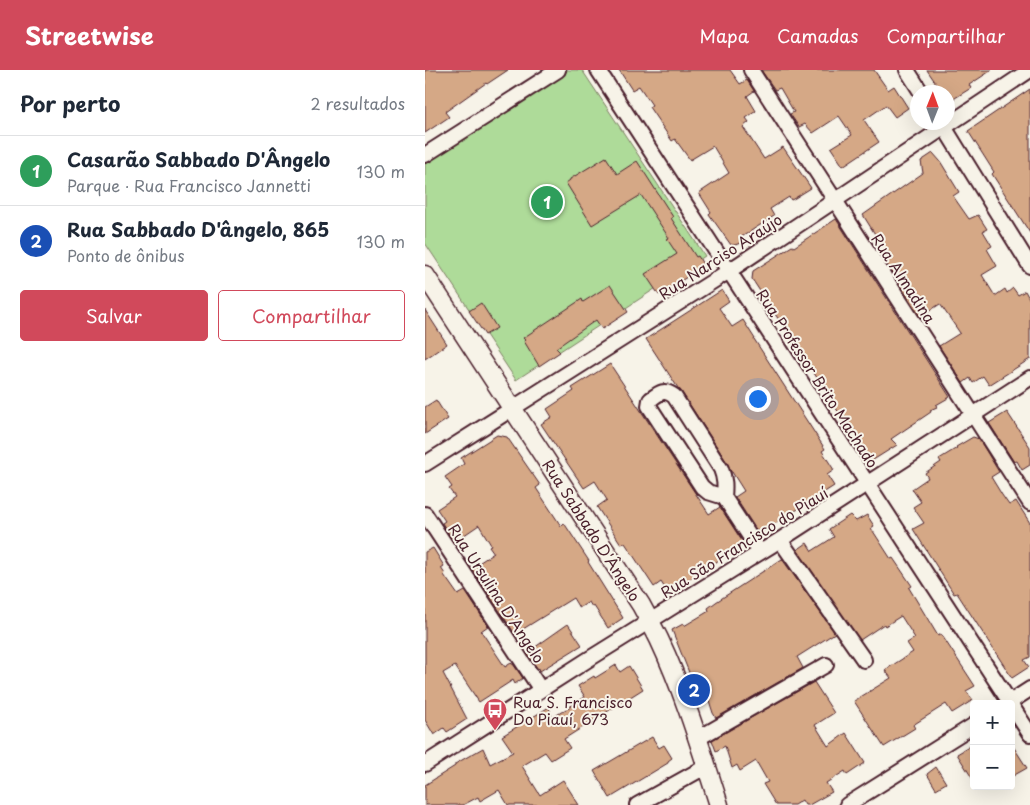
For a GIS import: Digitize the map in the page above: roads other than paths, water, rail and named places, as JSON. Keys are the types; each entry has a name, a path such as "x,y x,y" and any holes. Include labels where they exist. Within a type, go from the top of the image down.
{"street":[{"path":"425,155 558,70"},
{"name":"Rua Professor Brito Machado","path":"598,70 1007,700"},
{"name":"Rua Almadina","path":"751,70 1030,503"},
{"path":"907,70 917,85"},
{"name":"Rua Narciso Araújo","path":"955,117 1030,70"},
{"name":"Rua Narciso Araújo","path":"425,464 729,271 936,130"},
{"path":"946,130 1030,266"},
{"name":"Rua Sabbado D'Ângelo","path":"425,275 641,605 659,639 675,677 719,805"},
{"name":"Rua São Francisco do Piauí","path":"426,761 780,540 1030,378"},
{"path":"723,497 725,486 721,469 674,396 669,392 661,392 650,400 649,406 702,487 708,492 723,497 760,552"},
{"name":"Rua Ursulina D'Angelo","path":"425,514 541,690"},
{"path":"780,540 864,660"},
{"path":"697,739 826,665"},
{"path":"1015,700 1030,689"},
{"name":"Rua Professor Brito Machado","path":"1015,712 1030,734"},
{"path":"847,805 970,728"},
{"path":"637,805 707,766"}],"place":[{"name":"Casarão Sabbado D'Ângelo","path":"547,202"},
{"name":"Rua Sabbado D'ângelo, 865","path":"694,690"},
{"name":"Rua S. Francisco Do Piauí, 673","path":"495,731"}]}
